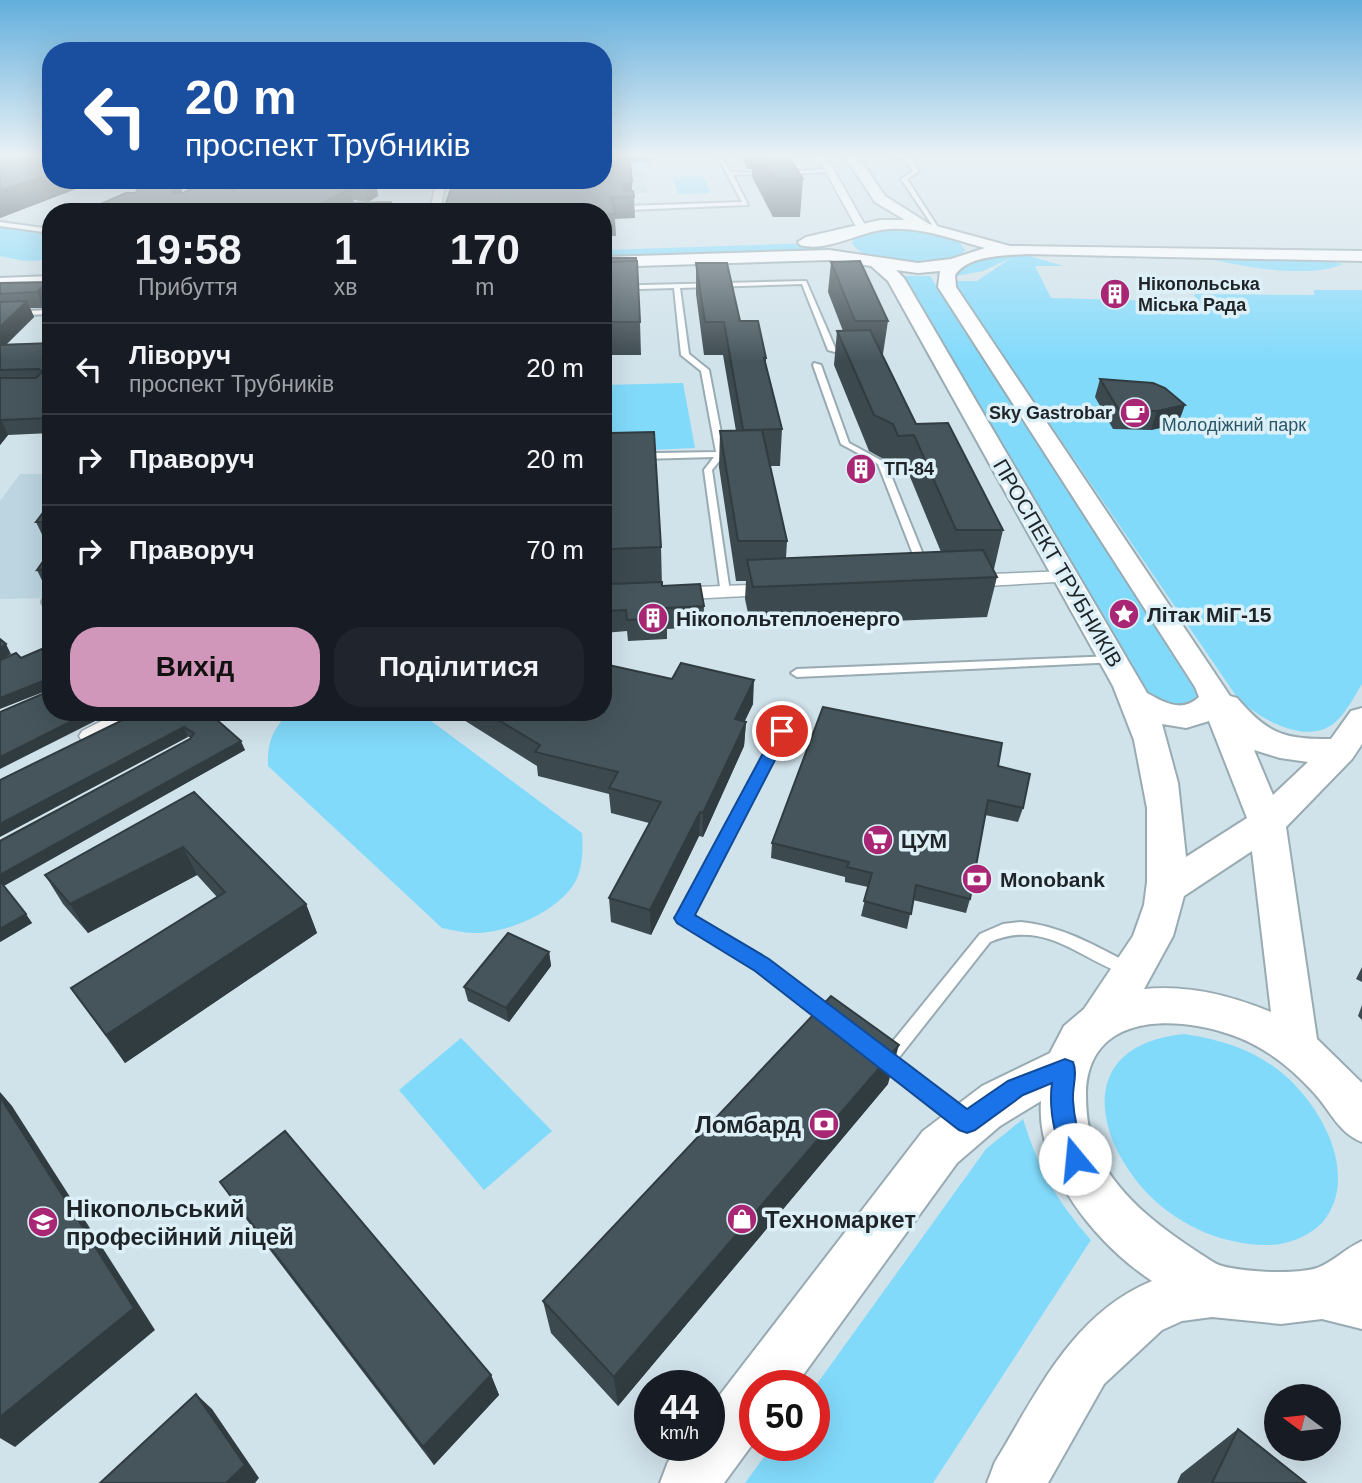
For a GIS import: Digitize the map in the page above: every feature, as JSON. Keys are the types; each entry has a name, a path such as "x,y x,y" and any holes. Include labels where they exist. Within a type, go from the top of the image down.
{"main road":[{"path":"861,223 843,246 868,261"},
{"path":"925,223 962,237 1026,249 1362,256"},
{"path":"612,248 815,242 856,229 893,224 934,228"},
{"path":"962,237 972,245 962,260 946,275 947,287 1213,693 1249,732 1280,747 1299,751 1340,751"},
{"path":"612,262 807,255 918,268 1026,249"},
{"name":"ПРОСПЕКТ ТРУБНИКІВ","path":"868,261 895,278 1114,660 1151,737 1160,775 1165,832 1165,889 1158,926 1100,1021 1079,1042 1065,1068 1062,1096 1065,1127 1075,1159 1094,1191 1119,1223 1152,1251 1212,1290"},
{"path":"0,266 42,264"},
{"path":"0,283 42,281"},
{"path":"1133,698 1150,709 1187,718 1205,712 1213,693"},
{"path":"1213,693 1267,823 1297,1049"},
{"path":"1165,889 1267,823 1340,751 1362,719"},
{"name":"ПРОСПЕКТ ТРУБНИКІВ","path":"1100,1021 1128,1009 1153,1004 1181,1004 1240,1018 1297,1049 1356,1107"},
{"path":"773,1370 940,1147 967,1122 1016,1088 1065,1068"},
{"name":"ПРОСПЕКТ ТРУБНИКІВ","path":"1016,1483 1085,1365 1143,1311 1181,1295 1212,1290 1280,1298 1349,1288"},
{"path":"689,1483 739,1415"}],"street":[{"path":"853,223 856,229"},
{"path":"930,583 1067,577"},
{"path":"644,595 794,589"},
{"path":"69,747 120,721"}],"lane":[{"path":"931,223 934,228"},
{"path":"0,224 42,230"},
{"path":"702,275 705,285"},
{"path":"612,288 804,282 832,350"},
{"path":"677,286 685,355 705,370 721,454 708,470 726,592"},
{"path":"0,314 42,312"},
{"path":"817,365 845,444 881,463 930,583"},
{"path":"612,457 721,454"},
{"path":"797,673 1114,660"},
{"path":"782,731 684,918 762,965 845,1029"},
{"path":"887,1061 985,938 1000,929 1026,927 1047,932 1131,971"},
{"path":"866,1045 967,1122"}],"shaded area":[{"path":"20,474 42,474 42,598 0,599 0,501"}],"green space":[{"path":"0,224 42,230 42,260 24,261 0,256"},
{"path":"917,228 957,239 965,250 943,262 907,264 873,257 860,251 852,243 854,238 872,230"},
{"path":"815,243 826,248 819,251 612,258 612,250"},
{"name":"Молодіжний парк","path":"1026,249 1029,256 1064,266 1035,266 1051,298 1197,302 1194,294 1314,295 1314,290 1362,290 1362,684 1333,724 1322,730 1297,731 1259,715 1239,700 952,281 977,281 1011,258 983,271 951,277 972,263 1006,254 1014,253 1015,256"},
{"path":"1207,258 1332,261 1343,264 1313,271 1295,271 1257,268"},
{"path":"899,276 930,276 1200,698 1185,709 1152,701"},
{"path":"683,383 695,448 612,452 612,385"},
{"path":"282,721 431,721 582,833 578,876 561,899 548,909 518,924 474,933 442,928 268,766 272,736"},
{"path":"1184,1034 1233,1046 1255,1055 1293,1083 1321,1119 1337,1162 1338,1184 1333,1204 1322,1223 1309,1233 1295,1240 1272,1245 1249,1244 1219,1237 1177,1218 1153,1199 1132,1175 1117,1149 1107,1123 1105,1098 1110,1075 1125,1056 1149,1042"},
{"path":"461,1038 552,1131 484,1190 399,1090"},
{"path":"1023,1119 1035,1154 1050,1184 1091,1240 933,1483 745,1483 761,1461 830,1461 830,1370 827,1370 986,1149"}],"building":[{"path":"612,258 636,258 636,261 612,262"},
{"path":"637,261 640,322 612,322 612,262"},
{"path":"860,261 888,321 855,321 831,262"},
{"path":"696,263 727,263 740,321 758,321 764,358 782,429 743,430 724,322 705,322"},
{"path":"42,282 42,287 37,292 0,294 0,283"},
{"path":"27,301 0,327 0,302"},
{"path":"870,330 916,424 948,423 1003,530 956,530 914,435 898,436 893,424 874,415 837,331"},
{"path":"42,343 42,372 39,369 0,370 0,345"},
{"path":"42,372 42,418 0,421 0,378 36,378"},
{"path":"1100,379 1153,383 1165,388 1185,405 1157,411 1119,410"},
{"path":"762,430 787,541 738,541 720,431"},
{"path":"654,432 661,547 612,549 612,433"},
{"path":"983,550 997,577 753,587 747,560"},
{"path":"612,584 700,584 704,606 666,608 667,618 627,620 626,610 612,611"},
{"path":"42,649 42,681 0,698 0,660 16,653 21,658"},
{"path":"681,663 754,680 735,719 746,722 703,813 700,812 650,910 609,898 661,802 609,788 618,772 535,752 540,745 500,721 612,721 612,666 672,679"},
{"path":"42,694 42,721 72,721 0,757 0,712"},
{"name":"ЦУМ","path":"823,707 1002,743 998,766 1030,774 1023,808 988,800 970,899 916,885 911,914 864,901 872,873 847,867 849,862 772,843"},
{"path":"121,721 218,721 241,741 0,875 0,841 190,739 194,733 184,727 0,824 0,780"},
{"path":"194,792 306,904 106,1035 71,988 225,892 183,847 70,904 45,875"},
{"path":"0,881 26,914 0,929"},
{"path":"508,933 549,952 506,1008 464,987"},
{"path":"831,996 899,1045 614,1377 543,1301"},
{"name":"Нікопольський професійний ліцей","path":"0,1097 134,1308 0,1417"},
{"name":"Нікопольський професійний ліцей","path":"285,1131 491,1375 423,1447 220,1182"},
{"path":"196,1394 245,1465 226,1483 100,1483"},
{"path":"1238,1429 1264,1450 1264,1461 1278,1461 1306,1483 1212,1483"}],"place":[{"name":"Нiкопольська Міська Рада","path":"1115,294"},
{"name":"Sky Gastrobar","path":"1135,413"},
{"name":"ТП-84","path":"861,469"},
{"name":"Літак МіГ-15","path":"1124,614"},
{"name":"Нікопольтеплоенерго","path":"653,618"},
{"name":"ЦУМ","path":"878,840"},
{"name":"Monobank","path":"977,879"},
{"name":"Ломбард","path":"824,1124"},
{"name":"Техномаркет","path":"742,1219"},
{"name":"Нікопольський професійний ліцей","path":"43,1222"}],"route":[{"path":"782,731 684,918 762,965 967,1122 1016,1088 1065,1068 1062,1096 1065,1127 1075,1159"}]}
